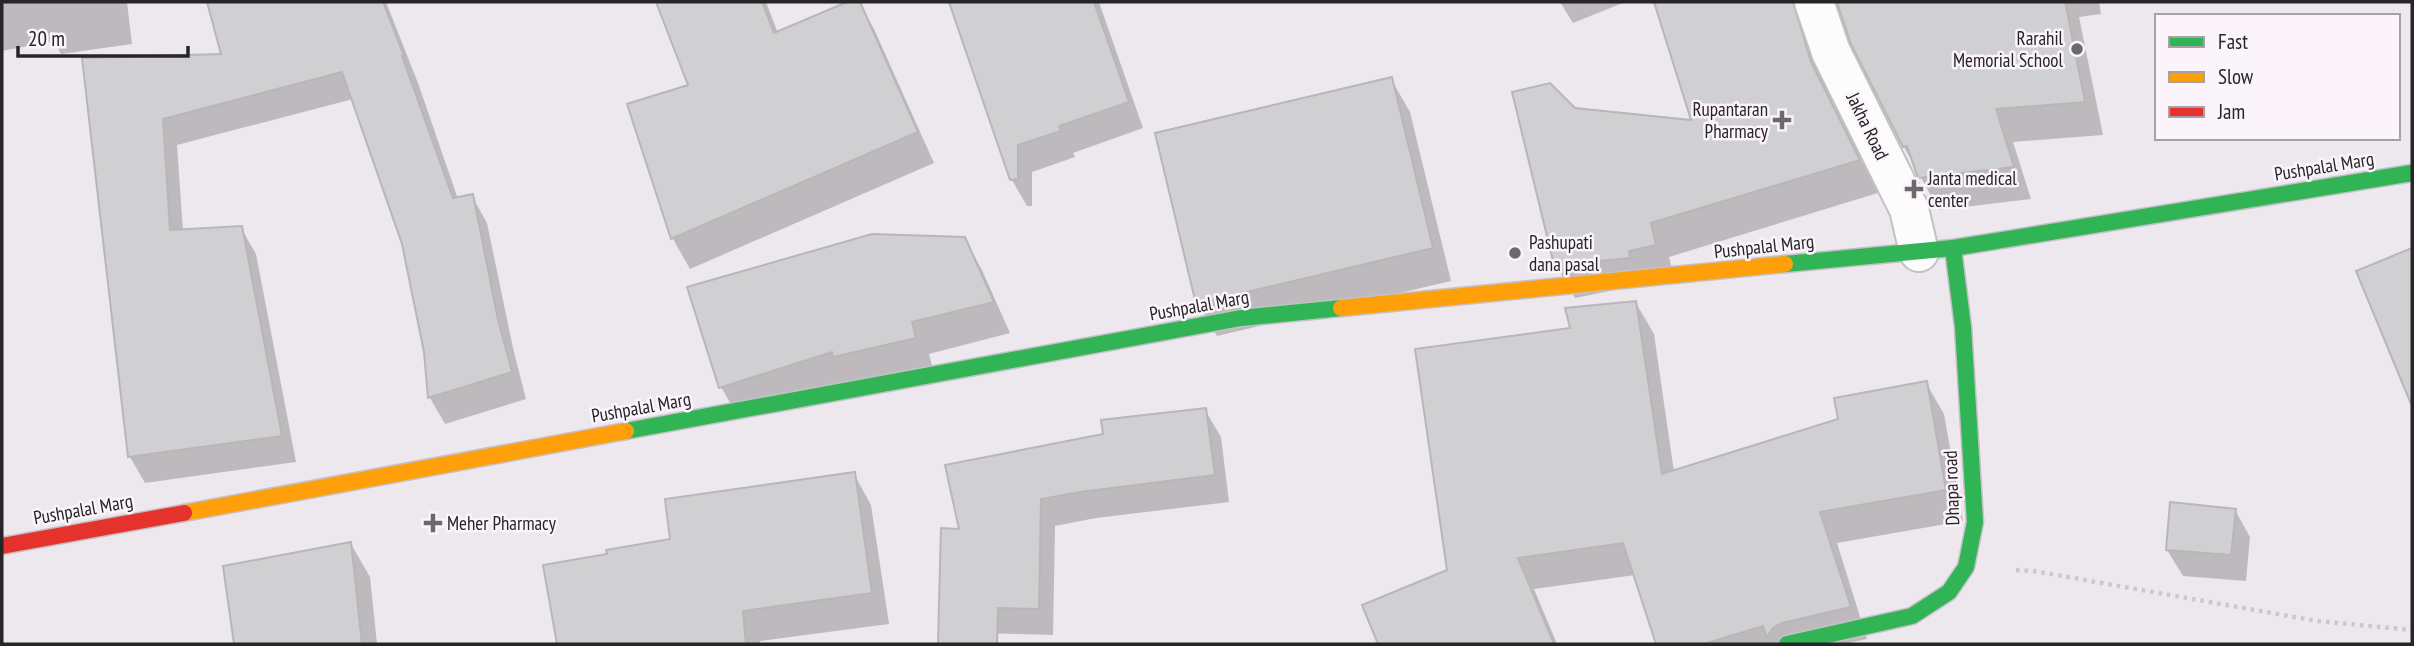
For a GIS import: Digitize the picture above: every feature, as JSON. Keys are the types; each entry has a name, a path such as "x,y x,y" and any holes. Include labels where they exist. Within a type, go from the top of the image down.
{"street":[{"name":"Jakha Road","path":"1814,2 1831,52 1909,209 1936,250"},
{"name":"Pushpalal Marg","path":"2,545 1241,318 1936,250 2412,173"},
{"name":"Dhapa road","path":"1787,644 1912,616 1949,592 1966,567 1975,522 1963,327 1936,250"}],"path":[{"path":"1966,567 2034,571 2317,621 2412,630"}],"building":[{"path":"207,2 383,2 453,198 473,194 498,320 512,372 428,398 424,352 402,244 342,72 163,119 170,230 242,226 282,436 128,457 82,58 221,54"},
{"path":"656,2 762,2 774,33 847,2 860,2 918,132 671,239 627,104 688,85"},
{"path":"949,2 1094,2 1129,102 1059,126 1061,131 1018,145 1018,179 1010,180"},
{"path":"1654,2 1793,2 1811,62 1860,160 1651,223 1656,245 1629,251 1630,258 1554,265 1512,92 1550,83 1575,108 1691,120"},
{"path":"1837,2 2065,2 2085,102 1996,109 2014,167 1918,178 1907,146 1903,147 1851,44"},
{"path":"1392,77 1433,248 1196,304 1155,133"},
{"path":"872,234 965,237 994,302 912,322 916,338 833,357 832,352 719,388 687,287"},
{"path":"2412,248 2412,404 2411,404 2356,271"},
{"path":"1636,301 1662,474 1838,419 1834,398 1927,381 1946,490 1820,512 1851,607 1782,623 1773,628 1767,637 1763,626 1704,644 1656,644 1623,543 1518,558 1554,644 1378,644 1362,605 1447,570 1415,349 1570,328 1565,308"},
{"path":"1206,408 1215,475 1041,499 1039,609 998,608 997,644 938,644 941,528 959,529 945,465 1103,434 1101,420"},
{"path":"855,472 872,593 743,611 746,644 557,644 543,565 670,539 665,499"},
{"path":"2170,502 2236,509 2231,555 2166,550"},
{"path":"351,542 362,644 234,644 223,566"}],"traffic: fast":[{"path":"1785,264 1953,248 2412,173"},
{"path":"1787,644 1912,616 1949,592 1966,567 1975,522 1963,327 1953,248"},
{"path":"626,431 1241,318 1341,308"}],"traffic: slow":[{"path":"1341,308 1785,264"},
{"path":"184,513 626,431"}],"traffic: jam":[{"path":"2,546 184,513"}],"place":[{"name":"Rarahil Memorial School","path":"2077,49"},
{"name":"Rupantaran Pharmacy","path":"1782,120"},
{"name":"Janta medical center","path":"1914,189"},
{"name":"Pashupati dana pasal","path":"1515,253"},
{"name":"Meher Pharmacy","path":"433,523"}]}
